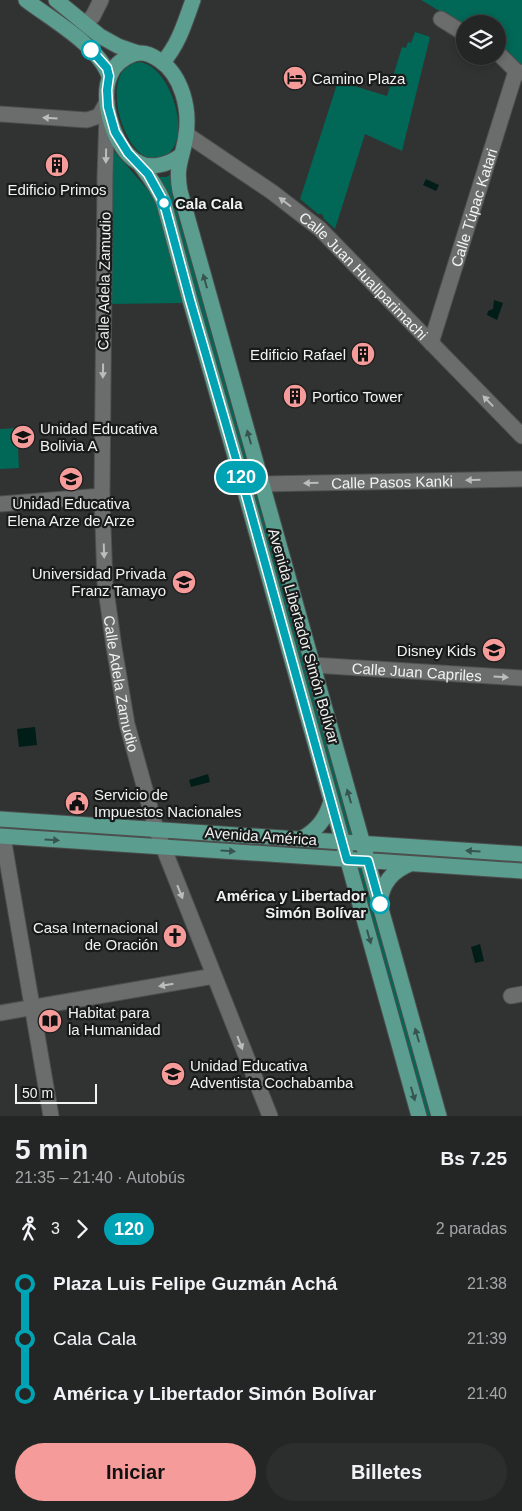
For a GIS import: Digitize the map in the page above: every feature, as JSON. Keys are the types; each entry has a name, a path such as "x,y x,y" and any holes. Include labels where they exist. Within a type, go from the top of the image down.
{"main road":[{"path":"26,0 89,48 107,68 109,76 108,105 110,120 121,143 138,162 160,165 180,156 186,134 187,118 180,86 172,72 154,56 118,46 100,36 56,0"},
{"path":"163,62 180,38 194,0"},
{"path":"109,76 120,61 127,56 138,53"},
{"name":"Avenida Libertador Simón Bolívar","path":"180,156 178,178 180,191 439,1116"},
{"name":"Avenida Libertador Simón Bolívar","path":"138,162 148,174 164,203 419,1116"},
{"path":"301,838 321,824 331,802"},
{"name":"Avenida América","path":"0,819 522,854"},
{"name":"Avenida América","path":"2,837 522,871"},
{"path":"380,904 384,886 388,879 394,872 411,863"}],"street":[{"path":"86,23 93,16 101,0"},
{"path":"441,20 456,29"},
{"path":"506,60 519,72"},
{"name":"Calle Túpac Katari","path":"431,343 519,72"},
{"path":"0,114 86,120 99,116 108,105"},
{"name":"Calle Adela Zamudio","path":"108,105 105,166 102,496 105,584 114,647 128,724 156,829 270,1116"},
{"name":"Calle Juan Huallparimachi","path":"186,134 272,192 320,229 522,436"},
{"name":"Calle Pasos Kanki","path":"262,484 522,479"},
{"path":"0,504 102,496"},
{"name":"Calle Juan Capriles","path":"312,665 522,678"},
{"path":"2,837 52,1116"},
{"path":"0,1013 214,976"}],"green space":[{"path":"421,0 522,0 522,67 513,61 506,50 506,15 456,15 456,21"},
{"path":"415,32 430,37 402,151 365,134 335,229 324,219 322,214 318,214 300,199 338,81 387,96 402,47 406,48 408,42 411,43"},
{"path":"140,62 150,66 160,75 174,101 177,115 178,130 176,142 170,152 156,159 142,155 130,141 122,123 117,102 118,83 125,69"},
{"path":"115,152 154,197 185,303 109,304 112,154"},
{"path":"172,174 172,193 352,834 348,834 168,194 159,177 166,177"},
{"path":"17,428 19,468 0,469 0,429"},
{"path":"0,825 145,835 146,840 0,829"},
{"path":"169,837 334,848 334,851 168,841"},
{"path":"377,852 522,862 522,864 377,855"},
{"path":"357,867 361,867 431,1116 427,1116"}],"shaded area":[{"path":"426,179 439,185 436,191 423,185"},
{"path":"494,300 503,303 497,320 487,315 488,311 493,309"},
{"path":"35,727 37,745 19,747 17,729"},
{"path":"208,774 210,782 191,787 189,780"},
{"path":"480,944 484,961 475,963 471,947"}],"bus line":[{"name":"120","path":"91,50 107,68 109,76 107,90 108,107 110,120 115,132 128,153 148,174 164,203 347,860 368,861 380,904"}],"place":[{"name":"Camino Plaza","path":"295,78"},
{"name":"Edificio Primos","path":"57,165"},
{"name":"Cala Cala","path":"164,203"},
{"name":"Edificio Rafael","path":"363,354"},
{"name":"Portico Tower","path":"295,396"},
{"name":"Unidad Educativa Bolivia A","path":"23,437"},
{"name":"Unidad Educativa Elena Arze de Arze","path":"71,479"},
{"name":"Universidad Privada Franz Tamayo","path":"184,582"},
{"name":"Disney Kids","path":"494,650"},
{"name":"Servicio de Impuestos Nacionales","path":"77,803"},
{"name":"América y Libertador Simón Bolívar","path":"380,904"},
{"name":"Casa Internacional de Oración","path":"175,936"},
{"name":"Habitat para la Humanidad","path":"50,1021"},
{"name":"Unidad Educativa Adventista Cochabamba","path":"173,1074"}]}
